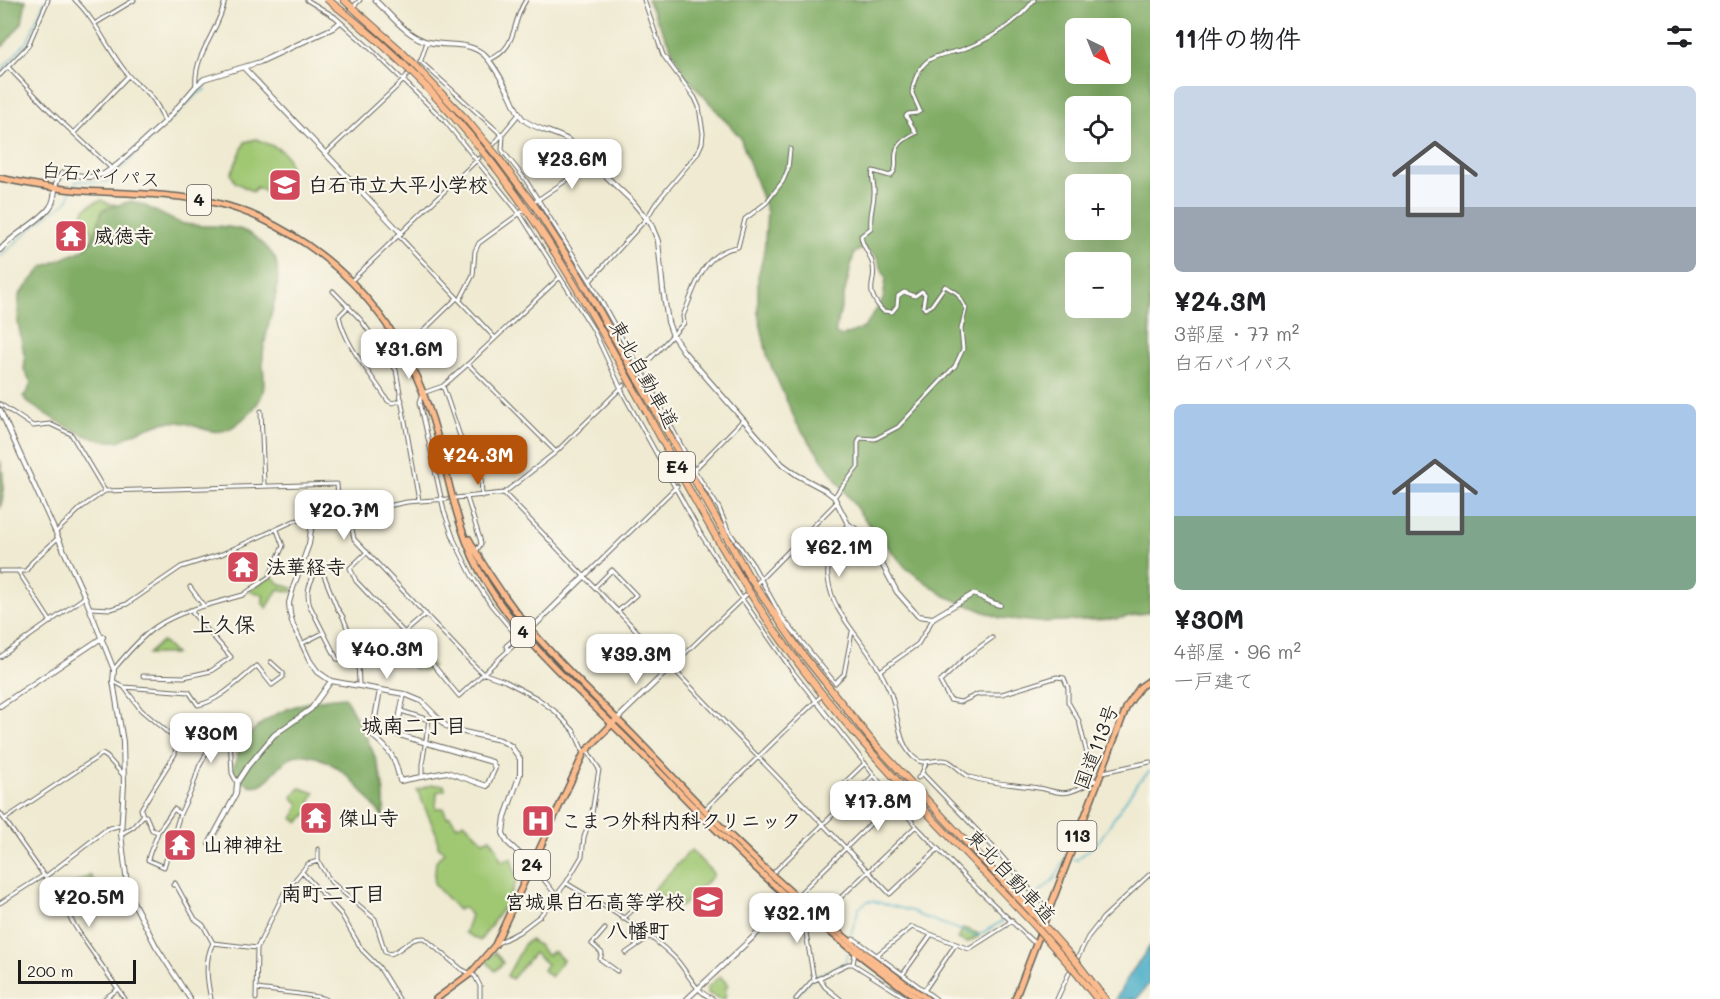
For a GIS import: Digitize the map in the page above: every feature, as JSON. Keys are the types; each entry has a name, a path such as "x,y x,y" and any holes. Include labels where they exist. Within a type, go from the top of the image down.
{"highway":[{"name":"東北自動車道","path":"328,0 397,58 447,110 494,165 529,213 566,270 722,546 760,609 789,650 864,744 1039,924 1097,999"},
{"name":"東北自動車道","path":"344,0 399,49 459,111 536,208 580,277 748,575 800,651 872,741 1105,999"}],"main road":[{"name":"白石バイパス","path":"0,176 54,188 165,195 220,204 256,217 290,234 331,262 351,280 389,326 407,357 423,393 437,436 451,496 471,554 486,582 527,632 701,812 792,901 927,999"},
{"name":"白石バイパス","path":"460,522 476,553 527,632"},
{"name":"国道113号","path":"1017,998 1127,706 1140,687 1150,680"},
{"name":"24","path":"436,999 470,974 495,945 586,751 614,722"},
{"name":"白石バイパス","path":"701,812 797,896 818,919 855,952 918,999"}],"street":[{"path":"0,75 28,46 48,0"},
{"path":"75,0 96,23 104,41 128,76 148,93 165,122"},
{"path":"96,23 134,0"},
{"path":"196,86 198,64 206,42 220,19 225,0"},
{"path":"307,0 334,17 404,80 444,120 521,213 593,329 702,536 742,599 816,701 894,801 982,894 1037,942"},
{"path":"355,5 359,0"},
{"path":"375,0 410,32 427,42 469,46 489,60 519,114 527,123 568,140 647,218 658,241 664,301 673,336 684,352 783,464 797,475 834,496 848,524 874,541 880,552 882,564 897,592 918,616 933,618"},
{"path":"489,60 506,50 519,11 526,0"},
{"path":"590,281 647,218 656,203 697,154 702,143 703,133 699,107 695,98 663,55 644,0"},
{"path":"834,496 858,467 860,438 875,439 898,427 951,371 963,349 961,329 966,308 957,293 945,286 931,306 925,309 923,306 925,294 922,291 915,296 904,292 898,296 897,306 892,312 883,311 874,299 871,286 873,263 862,244 861,236 871,228 870,213 874,189 871,174 873,171 890,176 893,174 896,148 915,133 906,116 917,114 920,111 912,93 922,67 932,58 974,45 998,32 1011,24 1034,0"},
{"path":"0,250 50,207 54,188 59,176 63,173 90,177 104,174 165,122 196,86 210,76 244,68 339,23"},
{"path":"427,42 421,61 502,134 502,150 590,281 693,471 719,508 728,530 761,579 781,616 835,683"},
{"path":"8,67 51,112 112,169"},
{"path":"244,68 495,338"},
{"path":"325,154 407,75"},
{"path":"74,133 128,76"},
{"path":"494,144 519,114"},
{"path":"639,370 684,323 683,316 706,265 719,252 738,247 745,219 766,203 783,181 788,169 790,149"},
{"path":"351,280 477,159"},
{"path":"537,200 570,178 587,160"},
{"path":"418,336 458,299 473,275 475,251 479,243 521,213"},
{"path":"508,650 507,646 513,640 514,634 491,605 463,560 454,540 442,500 420,398 423,393 443,386 560,277"},
{"path":"333,291 361,320 396,370 418,501"},
{"path":"349,306 339,316 353,351 388,401 393,403 402,400"},
{"path":"468,364 556,452"},
{"path":"443,386 461,439 473,447 475,452 482,478 482,496"},
{"path":"455,498 504,493 556,452 622,386"},
{"path":"0,404 33,426 50,424 71,434 105,491"},
{"path":"0,410 103,637 114,670 113,681 123,742 121,834 128,892 156,946 190,999"},
{"path":"261,411 264,485"},
{"path":"693,471 743,420"},
{"path":"56,532 82,507 105,491 337,484 339,514"},
{"path":"367,552 350,568 356,581 436,667 459,696 676,487"},
{"path":"504,493 890,894 938,849"},
{"path":"467,498 481,544 476,553"},
{"path":"90,608 111,609 127,604 181,567 222,554 294,521 313,516 349,514 418,501 447,499"},
{"path":"757,583 837,502"},
{"path":"349,514 354,539 482,673 506,681 537,698 556,712 574,731 598,769 592,813 584,837 582,856 566,883 540,916 519,932 495,945"},
{"path":"313,516 307,550 292,588 289,603 290,614 310,661 318,672 331,681 359,684 404,694 422,701 446,726 500,740 511,746 519,759 520,774 505,817 503,833 507,842 532,866 556,895"},
{"path":"848,524 837,536 828,576 839,614 880,671 893,700 901,739 917,760 926,763 937,759 948,761 967,776 1041,788 1055,793 1068,792 1094,781 1098,782"},
{"path":"114,670 157,625 190,610 243,595 269,577 283,546 277,530"},
{"path":"0,571 27,571 32,562 58,538"},
{"path":"609,566 638,597 618,611"},
{"path":"358,662 337,659 323,633 307,596 307,588 317,569 321,568 348,630 358,662 359,684"},
{"path":"595,587 612,570"},
{"path":"18,571 51,622"},
{"path":"190,587 204,606"},
{"path":"880,671 918,644 933,618 973,594 1000,605"},
{"path":"614,722 746,595"},
{"path":"0,657 85,597"},
{"path":"143,676 184,677 211,671 231,657 190,610"},
{"path":"404,633 426,614"},
{"path":"830,687 843,674 852,632"},
{"path":"303,643 323,633"},
{"path":"0,706 103,637"},
{"path":"992,638 966,657 940,682 950,700 961,702 978,694 995,695 1057,676 1064,678 1068,688 1068,702 1079,720 1093,779 1098,782"},
{"path":"113,681 124,687 189,692 198,705 221,694 257,666 272,685 283,677 283,672 271,662"},
{"path":"209,844 236,794 237,783 257,754 274,735 311,709 331,681"},
{"path":"124,687 141,710 172,736 176,744 175,754 141,809 152,830 158,832"},
{"path":"380,690 372,735 389,749 396,761 400,781 447,772 487,786 495,768 492,762 396,734 404,694"},
{"path":"701,812 821,696"},
{"path":"401,711 429,720 422,777"},
{"path":"180,814 174,809 158,832 148,860 164,867 180,814 203,758 221,734 230,740 232,773 237,783"},
{"path":"3,819 102,754 123,775"},
{"path":"1101,772 1150,762"},
{"path":"840,787 865,763"},
{"path":"918,778 926,763"},
{"path":"922,774 997,851 1049,909"},
{"path":"775,871 874,775"},
{"path":"687,999 792,901 903,792"},
{"path":"0,813 125,999"},
{"path":"121,834 133,827 143,816"},
{"path":"0,903 44,876 107,829 122,825"},
{"path":"813,979 806,933 916,826"},
{"path":"318,849 318,861 332,882 375,919 385,952 395,953 409,941 424,938 451,961 475,976 480,986 480,999"},
{"path":"256,999 258,989 257,948 284,893 309,864 318,861"},
{"path":"302,872 341,914 362,950 379,967 399,999"},
{"path":"1057,999 1094,930 1103,918 1150,874"},
{"path":"173,885 175,883 195,919 203,926 213,943"},
{"path":"566,883 649,937 674,957 705,996 713,999"},
{"path":"623,919 638,905"},
{"path":"877,955 912,927 969,949 1012,920"},
{"path":"605,929 592,944 602,952 600,959 616,971"},
{"path":"903,974 931,935"},
{"path":"626,953 649,937"},
{"path":"851,942 853,939 856,940 936,999"},
{"path":"213,943 257,948"},
{"path":"211,999 208,962 209,951 213,943"},
{"path":"924,991 955,945"},
{"path":"853,964 855,952"},
{"path":"796,999 813,979 853,964"},
{"path":"853,964 908,999"},
{"path":"819,978 825,987 840,999"},
{"path":"104,999 118,989"},
{"path":"258,989 300,996 318,995 325,999"}],"green space":[{"path":"0,0 26,0 22,23 0,47"},
{"path":"647,0 1150,0 1150,612 1117,619 1038,622 1000,618 945,596 906,568 862,516 797,424 768,359 758,313 758,276 764,254 767,212 740,137 685,75","holes":["864,248 877,258 886,278 883,300 864,328 842,336 835,333 854,253"]},
{"path":"256,139 283,152 289,162 290,179 273,195 256,187 253,192 235,182 231,174 245,142"},
{"path":"101,200 131,213 73,270 92,237 91,228 80,224 82,215 89,206"},
{"path":"131,201 181,223 229,227 248,232 273,255 276,261 277,284 264,344 263,392 251,411 227,430 213,431 185,423 165,422 153,425 120,441 95,439 47,415 27,402 23,396 28,391 31,382 24,370 25,359 18,323 19,295 43,267 83,250 94,238 102,210"},
{"path":"0,460 4,485 0,509"},
{"path":"271,576 282,585 293,588 292,592 278,589 267,608 263,604 263,595 249,591"},
{"path":"162,641 175,654 148,654"},
{"path":"424,657 433,666 427,671 412,668"},
{"path":"345,697 368,740 379,770 383,785 383,817 350,778 341,770 319,758 307,755 295,756 285,761 263,783 255,786 245,783 232,772 242,745 251,733 274,715 302,704"},
{"path":"431,785 444,785 445,790 437,792 436,808 443,808 447,817 450,816 457,826 464,822 483,841 490,838 497,848 501,861 511,858 517,879 509,899 480,941 465,933 471,915 463,907 458,910 434,884 436,861 444,852 438,846 437,835 417,790"},
{"path":"300,788 315,793 310,802 313,805 314,816 307,814 299,822 293,819 299,804 292,797"},
{"path":"691,850 713,873 713,876 681,907 652,891"},
{"path":"90,875 94,881 76,894 71,886"},
{"path":"963,928 979,936 967,943 958,939"},
{"path":"530,940 547,955 554,951 563,960 551,977 543,970 547,964 534,953 512,979 507,976 525,943"},
{"path":"495,952 503,963 495,971 486,961"},
{"path":"720,976 728,985 725,999 707,993 707,988"}],"water":[{"path":"1150,946 1150,982 1137,999 1116,999 1126,980"}],"waterway":[{"path":"0,72 28,40 45,0"},
{"path":"73,187 77,181 105,182 114,177 197,94 206,89"},
{"path":"0,257 36,224 67,202 71,191"},
{"path":"1073,859 1077,860 1099,841 1138,782 1150,771"},
{"path":"1038,894 1054,879 1066,857"},
{"path":"851,934 859,908 868,901 915,912 977,936 1006,919"},
{"path":"793,999 810,979 845,963 848,953"}],"tunnel":[{"path":"677,486 691,473"}],"place":[{"name":"白石市立大平小学校","path":"285,185"},
{"name":"威徳寺","path":"71,236"},
{"name":"法華経寺","path":"243,567"},
{"name":"傑山寺","path":"316,818"},
{"name":"こまつ外科内科クリニック","path":"538,821"},
{"name":"山神神社","path":"180,845"},
{"name":"宮城県白石高等学校","path":"708,902"}],"district":[{"name":"上久保","path":"224,625"},
{"name":"城南二丁目","path":"414,726"},
{"name":"南町二丁目","path":"333,894"},
{"name":"八幡町","path":"638,931"}]}
